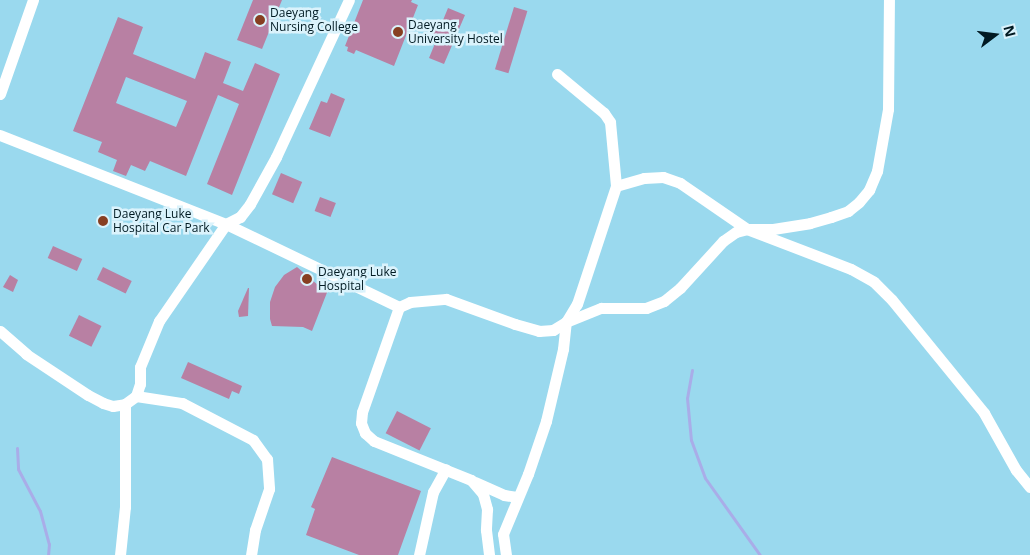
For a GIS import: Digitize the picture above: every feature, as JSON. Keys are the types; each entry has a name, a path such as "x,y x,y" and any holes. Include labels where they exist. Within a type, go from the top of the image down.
{"street":[{"path":"0,94 33,0"},
{"path":"0,331 26,354 103,403 113,406 125,404 136,396 140,384 140,367 159,321 226,224 240,217 250,204 276,157 349,0"},
{"path":"517,497 504,495 446,469 374,441 366,433 361,423 362,412 399,307 410,302 446,299 539,331 552,330 566,322 601,308 646,308 664,301 680,288 723,241 736,232 748,229 772,229 831,217 848,211 860,202 869,190 877,171 888,109 889,0"},
{"path":"503,534 528,474 546,422 563,349 566,322 577,304 616,186 610,122 604,113 557,74"},
{"path":"0,135 226,224 399,307"},
{"path":"616,186 644,178 662,177 680,183 748,229 851,269 874,282 892,300 984,413 1016,470 1030,487"},
{"path":"136,396 182,403 254,440 267,459 269,489 255,530 251,555"},
{"path":"120,555 124,507 125,404"},
{"path":"419,555 433,492 446,469"},
{"path":"471,480 482,494 487,509 503,534 506,555"},
{"path":"487,509 486,530 489,555"}],"building":[{"name":"Daeyang Nursing College","path":"253,0 282,0 262,49 237,40"},
{"path":"363,0 412,0 411,2 418,5 394,66 356,50 354,54 347,51 348,47 345,46"},
{"path":"514,7 527,11 508,73 495,69"},
{"path":"448,8 465,15 444,64 429,58 436,41 427,37 434,22 441,25"},
{"path":"118,17 143,27 133,54 195,79 205,52 231,62 223,83 243,91 255,63 280,74 232,195 207,184 239,104 218,95 186,176 150,161 145,171 131,165 126,176 113,171 117,160 98,152 102,142 73,131","holes":["126,77 187,101 176,127 116,103"]},
{"path":"331,93 345,99 330,137 309,129 321,101 327,103"},
{"path":"281,173 302,182 293,203 272,194"},
{"path":"320,197 336,203 330,217 315,211"},
{"path":"53,246 82,259 77,271 48,258"},
{"path":"103,267 132,281 126,294 97,280"},
{"path":"297,267 319,286 328,290 312,331 303,327 272,326 270,319 270,302 275,287 284,275"},
{"path":"10,275 18,280 13,292 3,287"},
{"path":"248,288 248,316 239,317 238,311"},
{"path":"79,315 101,326 91,347 69,336"},
{"path":"188,362 242,386 239,394 232,391 229,399 181,378"},
{"path":"397,411 431,428 420,451 386,433"},
{"path":"332,457 421,491 398,555 359,555 306,535 315,509 311,507"}],"waterway":[{"path":"692,370 687,398 691,440 705,478 760,555"},
{"path":"17,448 18,469 40,511 49,544 48,555"}],"place":[{"name":"Daeyang Nursing College","path":"260,20"},
{"name":"Daeyang University Hostel","path":"398,32"},
{"name":"Daeyang Luke Hospital Car Park","path":"103,221"},
{"name":"Daeyang Luke Hospital","path":"307,279"}]}
